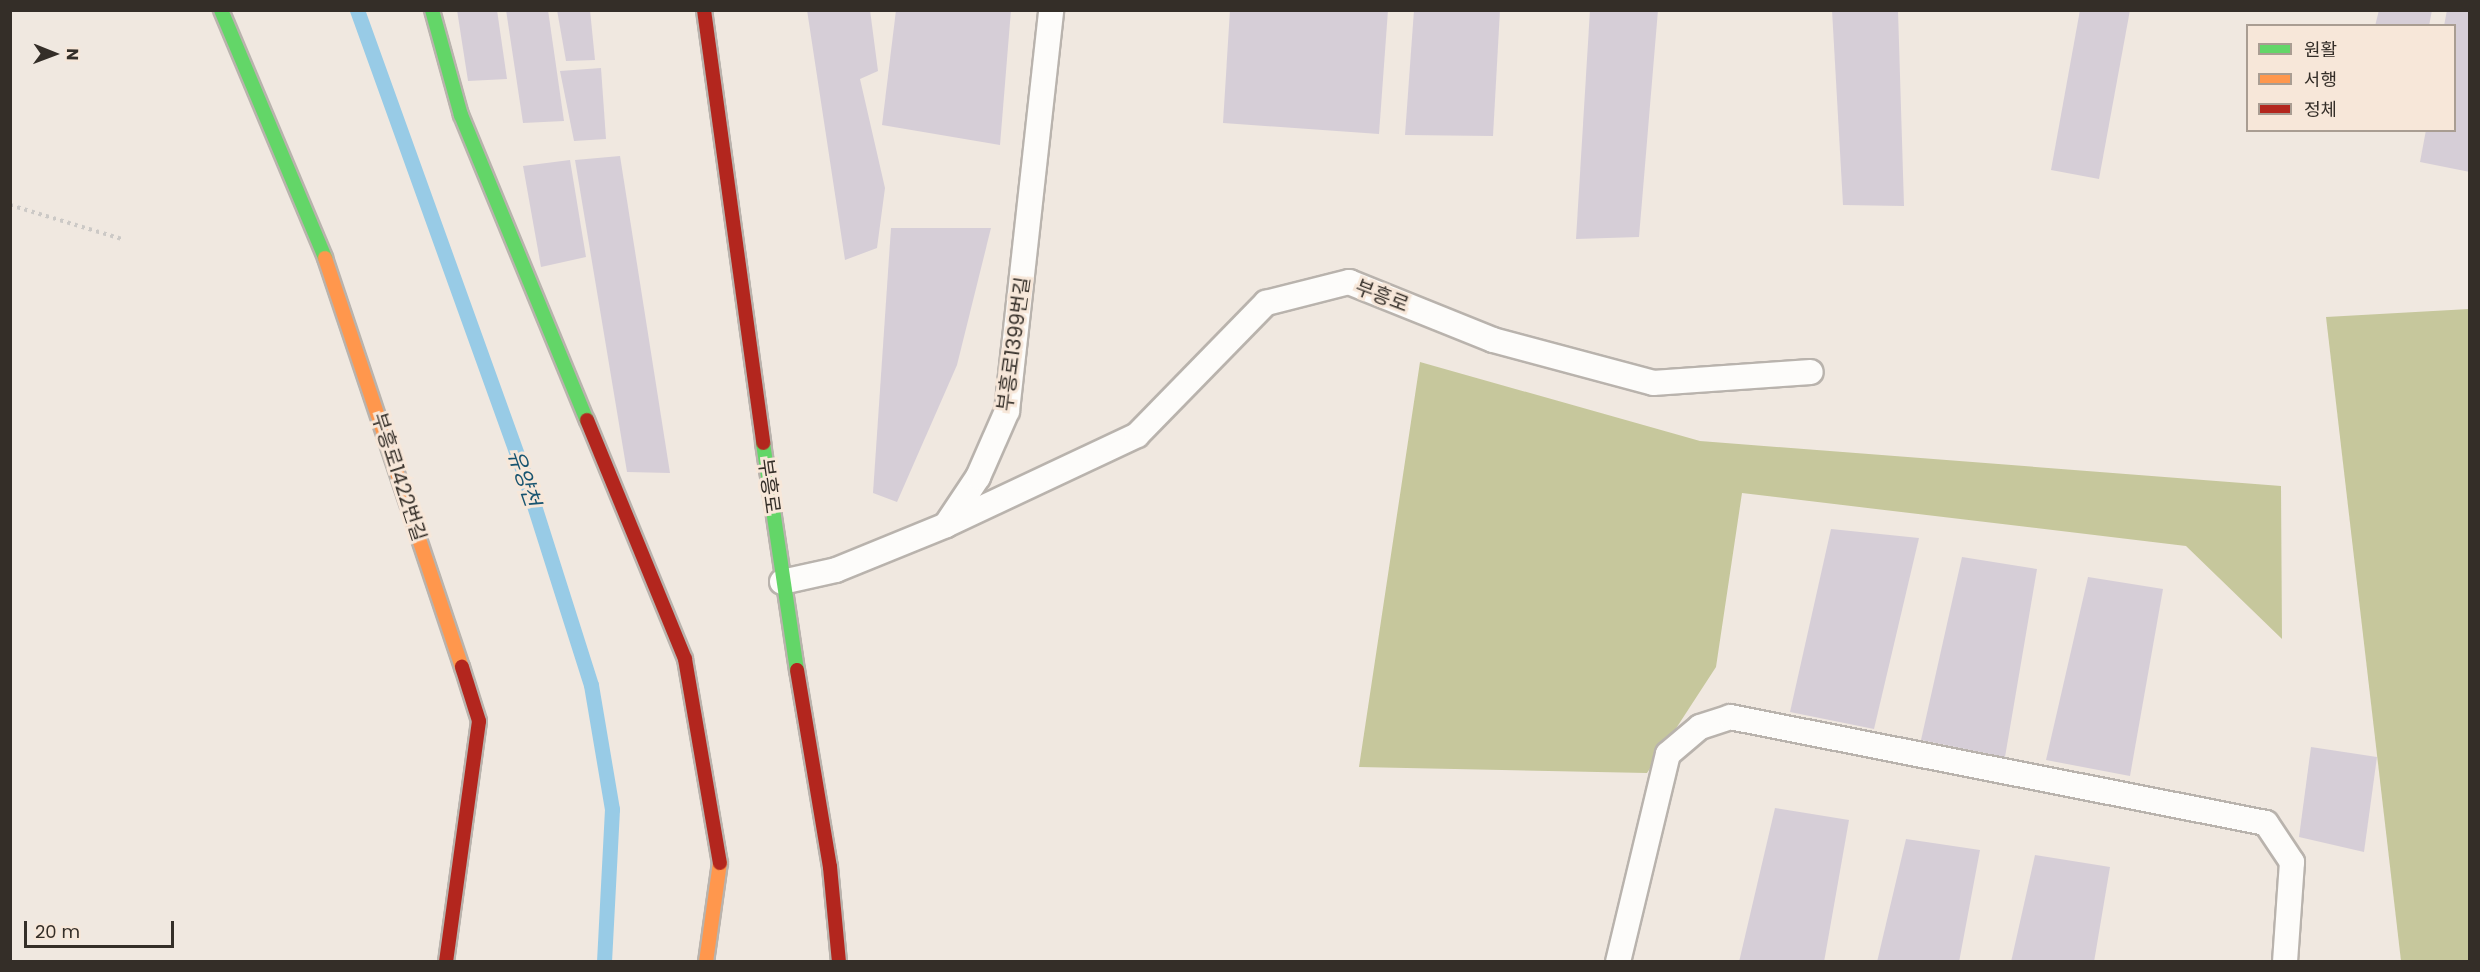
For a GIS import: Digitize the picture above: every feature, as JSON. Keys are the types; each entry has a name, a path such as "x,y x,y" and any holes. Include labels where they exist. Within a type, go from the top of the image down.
{"street":[{"name":"부흥로1422번길","path":"221,10 338,288 479,721 446,962"},
{"path":"432,10 461,115 685,659 721,859 706,962"},
{"name":"부흥로","path":"704,10 782,582 830,867 838,962"}],"lane":[{"name":"부흥로1399번길","path":"946,525 978,477 1007,411 1051,10"},
{"name":"부흥로","path":"946,525 1137,435 1266,303 1349,282 1493,340 1653,383 1811,372"},
{"path":"782,582 836,570 946,525"},
{"path":"1618,962 1668,754 1700,727 1730,717 2266,823 2292,862 2285,962"}],"path":[{"path":"10,205 122,238"}],"green space":[{"path":"2469,309 2469,961 2401,961 2326,317"},
{"path":"1420,362 1700,441 2281,486 2282,639 2186,546 1742,493 1716,667 1647,773 1359,767"}],"building":[{"path":"457,10 497,10 507,79 468,81"},
{"path":"506,10 548,10 564,121 523,123"},
{"path":"557,10 590,10 595,60 566,61"},
{"path":"807,10 870,10 878,71 860,79 885,188 877,248 845,260"},
{"path":"896,10 1011,10 1000,145 882,125"},
{"path":"1230,10 1388,10 1379,134 1223,123"},
{"path":"1414,10 1500,10 1493,136 1405,135"},
{"path":"1590,10 1658,10 1639,237 1576,239"},
{"path":"1832,10 1898,10 1904,206 1843,205"},
{"path":"2080,10 2130,10 2099,179 2051,170"},
{"path":"2379,10 2432,10 2429,24 2376,24"},
{"path":"2447,10 2470,10 2470,172 2420,162 2426,132 2456,132 2456,24 2444,24"},
{"path":"601,68 606,139 574,141 560,71"},
{"path":"620,156 670,473 627,472 575,160"},
{"path":"570,160 586,257 541,267 523,166"},
{"path":"891,228 991,228 957,365 897,502 873,493"},
{"path":"1831,529 1919,538 1874,729 1790,712"},
{"path":"1962,557 2037,569 2005,757 1921,740"},
{"path":"2088,577 2163,589 2130,776 2046,760"},
{"path":"2311,747 2377,757 2364,852 2299,837"},
{"path":"1775,808 1849,820 1824,962 1739,962"},
{"path":"1906,839 1980,850 1959,962 1877,962"},
{"path":"2035,855 2110,867 2094,962 2011,962"}],"waterway":[{"name":"유양천","path":"357,10 525,477 591,685 612,809 604,962"}],"traffic: fast":[{"path":"221,10 325,258"},
{"path":"432,10 461,115 587,420"},
{"path":"763,443 797,670"}],"traffic: slow":[{"path":"325,258 462,667"},
{"path":"706,962 720,863"}],"traffic: jam":[{"path":"704,10 763,443"},
{"path":"587,420 685,659 720,863"},
{"path":"446,962 479,721 462,667"},
{"path":"797,670 830,867 839,962"}]}
